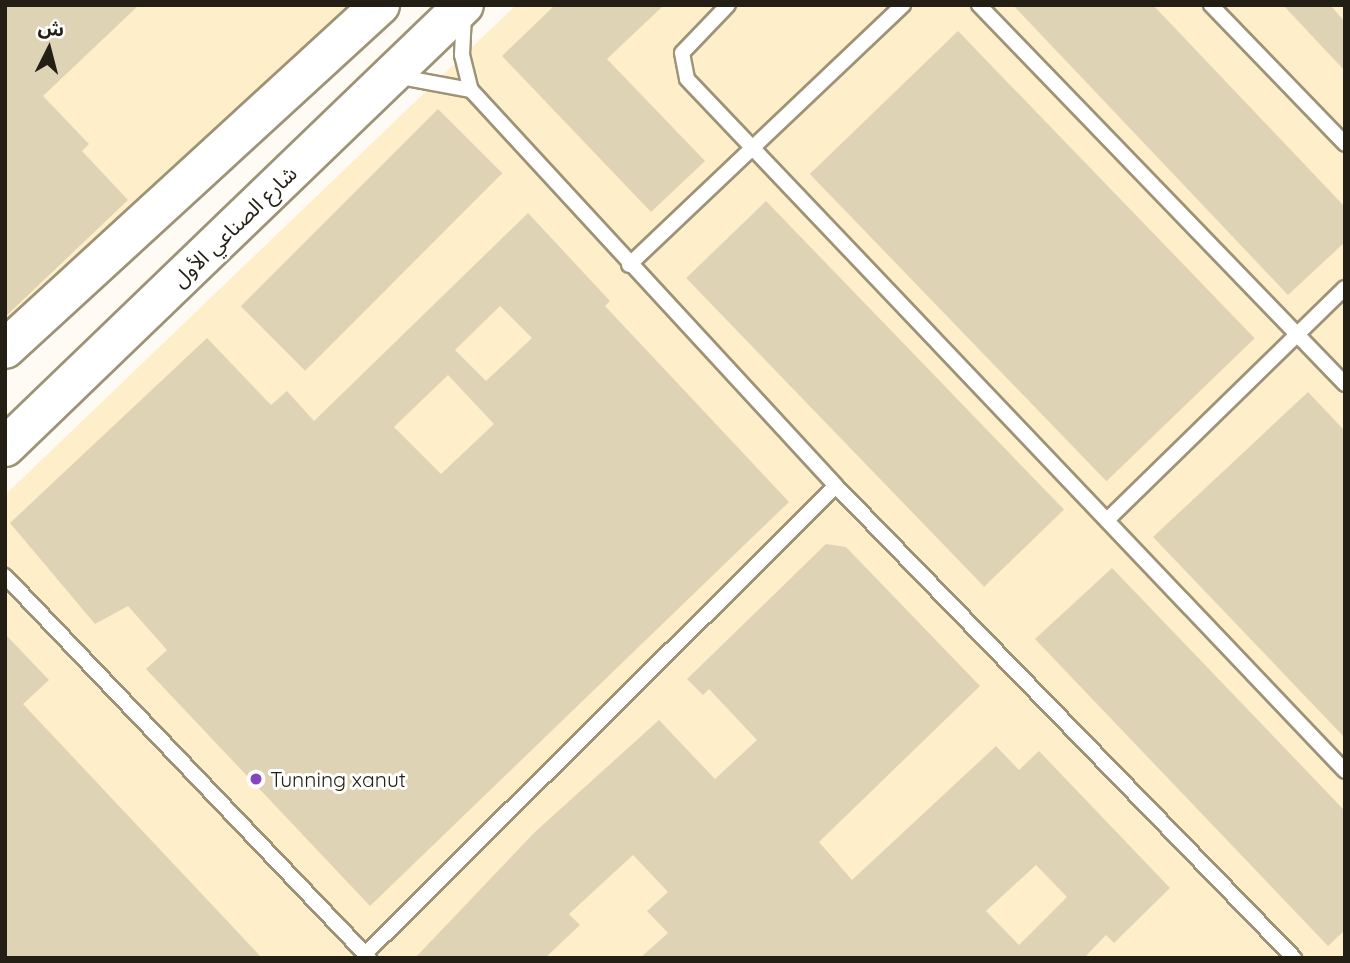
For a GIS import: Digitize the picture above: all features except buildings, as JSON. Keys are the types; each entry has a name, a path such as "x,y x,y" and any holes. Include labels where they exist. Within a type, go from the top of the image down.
{"main road":[{"path":"5,349 380,5"},
{"name":"شارع الصناعي الأول","path":"5,447 465,5"}],"lane":[{"path":"465,5 462,55 471,90 629,265 835,486 1294,958"},
{"path":"728,5 682,52 681,71 1345,771"},
{"path":"629,265 903,5"},
{"path":"979,5 1345,384"},
{"path":"1211,5 1345,144"},
{"path":"389,77 471,90"},
{"path":"1107,520 1345,288"},
{"path":"5,576 367,956 835,486"}],"shaded area":[{"path":"5,5 359,5 5,349"},
{"path":"516,5 1345,5 1345,958 5,958 5,495"}],"place":[{"name":"Tunning xanut","path":"256,779"}]}
